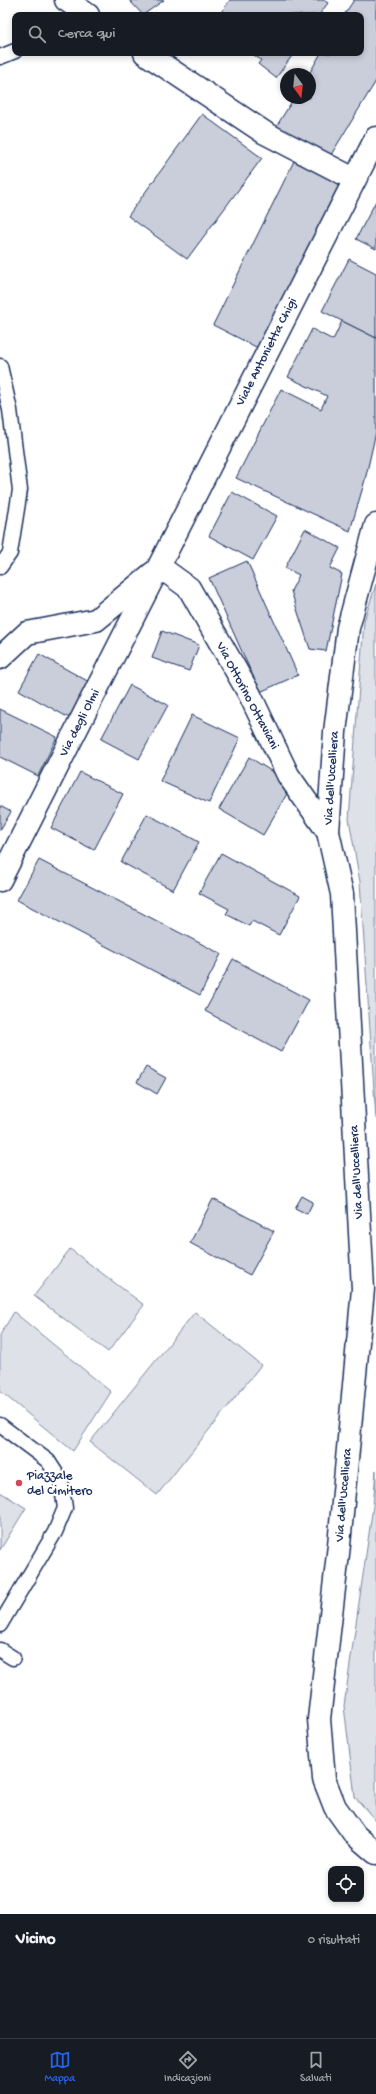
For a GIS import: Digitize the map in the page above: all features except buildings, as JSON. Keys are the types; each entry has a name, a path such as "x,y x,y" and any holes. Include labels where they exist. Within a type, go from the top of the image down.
{"street":[{"path":"66,0 84,12"},
{"path":"150,56 265,133 354,179"},
{"name":"Viale Antonietta Chigi","path":"160,567 354,179 376,138"},
{"name":"Via dell'Uccelliera","path":"376,525 348,628 335,732 328,832 342,894 363,1289 339,1545 319,1719 324,1779 335,1807 355,1835 376,1853"},
{"path":"0,658 27,633 96,620 160,567"},
{"name":"Via Ottorino Ottaviani","path":"160,567 189,588 250,696 288,775 328,832"},
{"name":"Via degli Olmi","path":"0,880 160,567"}],"lane":[{"path":"0,57 12,52"},
{"path":"0,366 10,410 20,490 10,553 0,567"},
{"path":"0,1425 48,1461 61,1482 65,1508 55,1532 0,1625"},
{"path":"0,1650 12,1658"}],"shaded area":[{"path":"376,584 376,1119 360,882 349,819 364,621"},
{"path":"70,1249 144,1305 108,1352 34,1296"},
{"path":"14,1312 111,1392 73,1451 0,1391 0,1335"},
{"path":"195,1312 261,1365 157,1495 90,1442"},
{"path":"376,1470 376,1821 355,1797 344,1706 373,1506"},
{"path":"0,1492 26,1508 0,1550"}],"place":[{"name":"Piazzale del Cimitero","path":"19,1483"}]}
